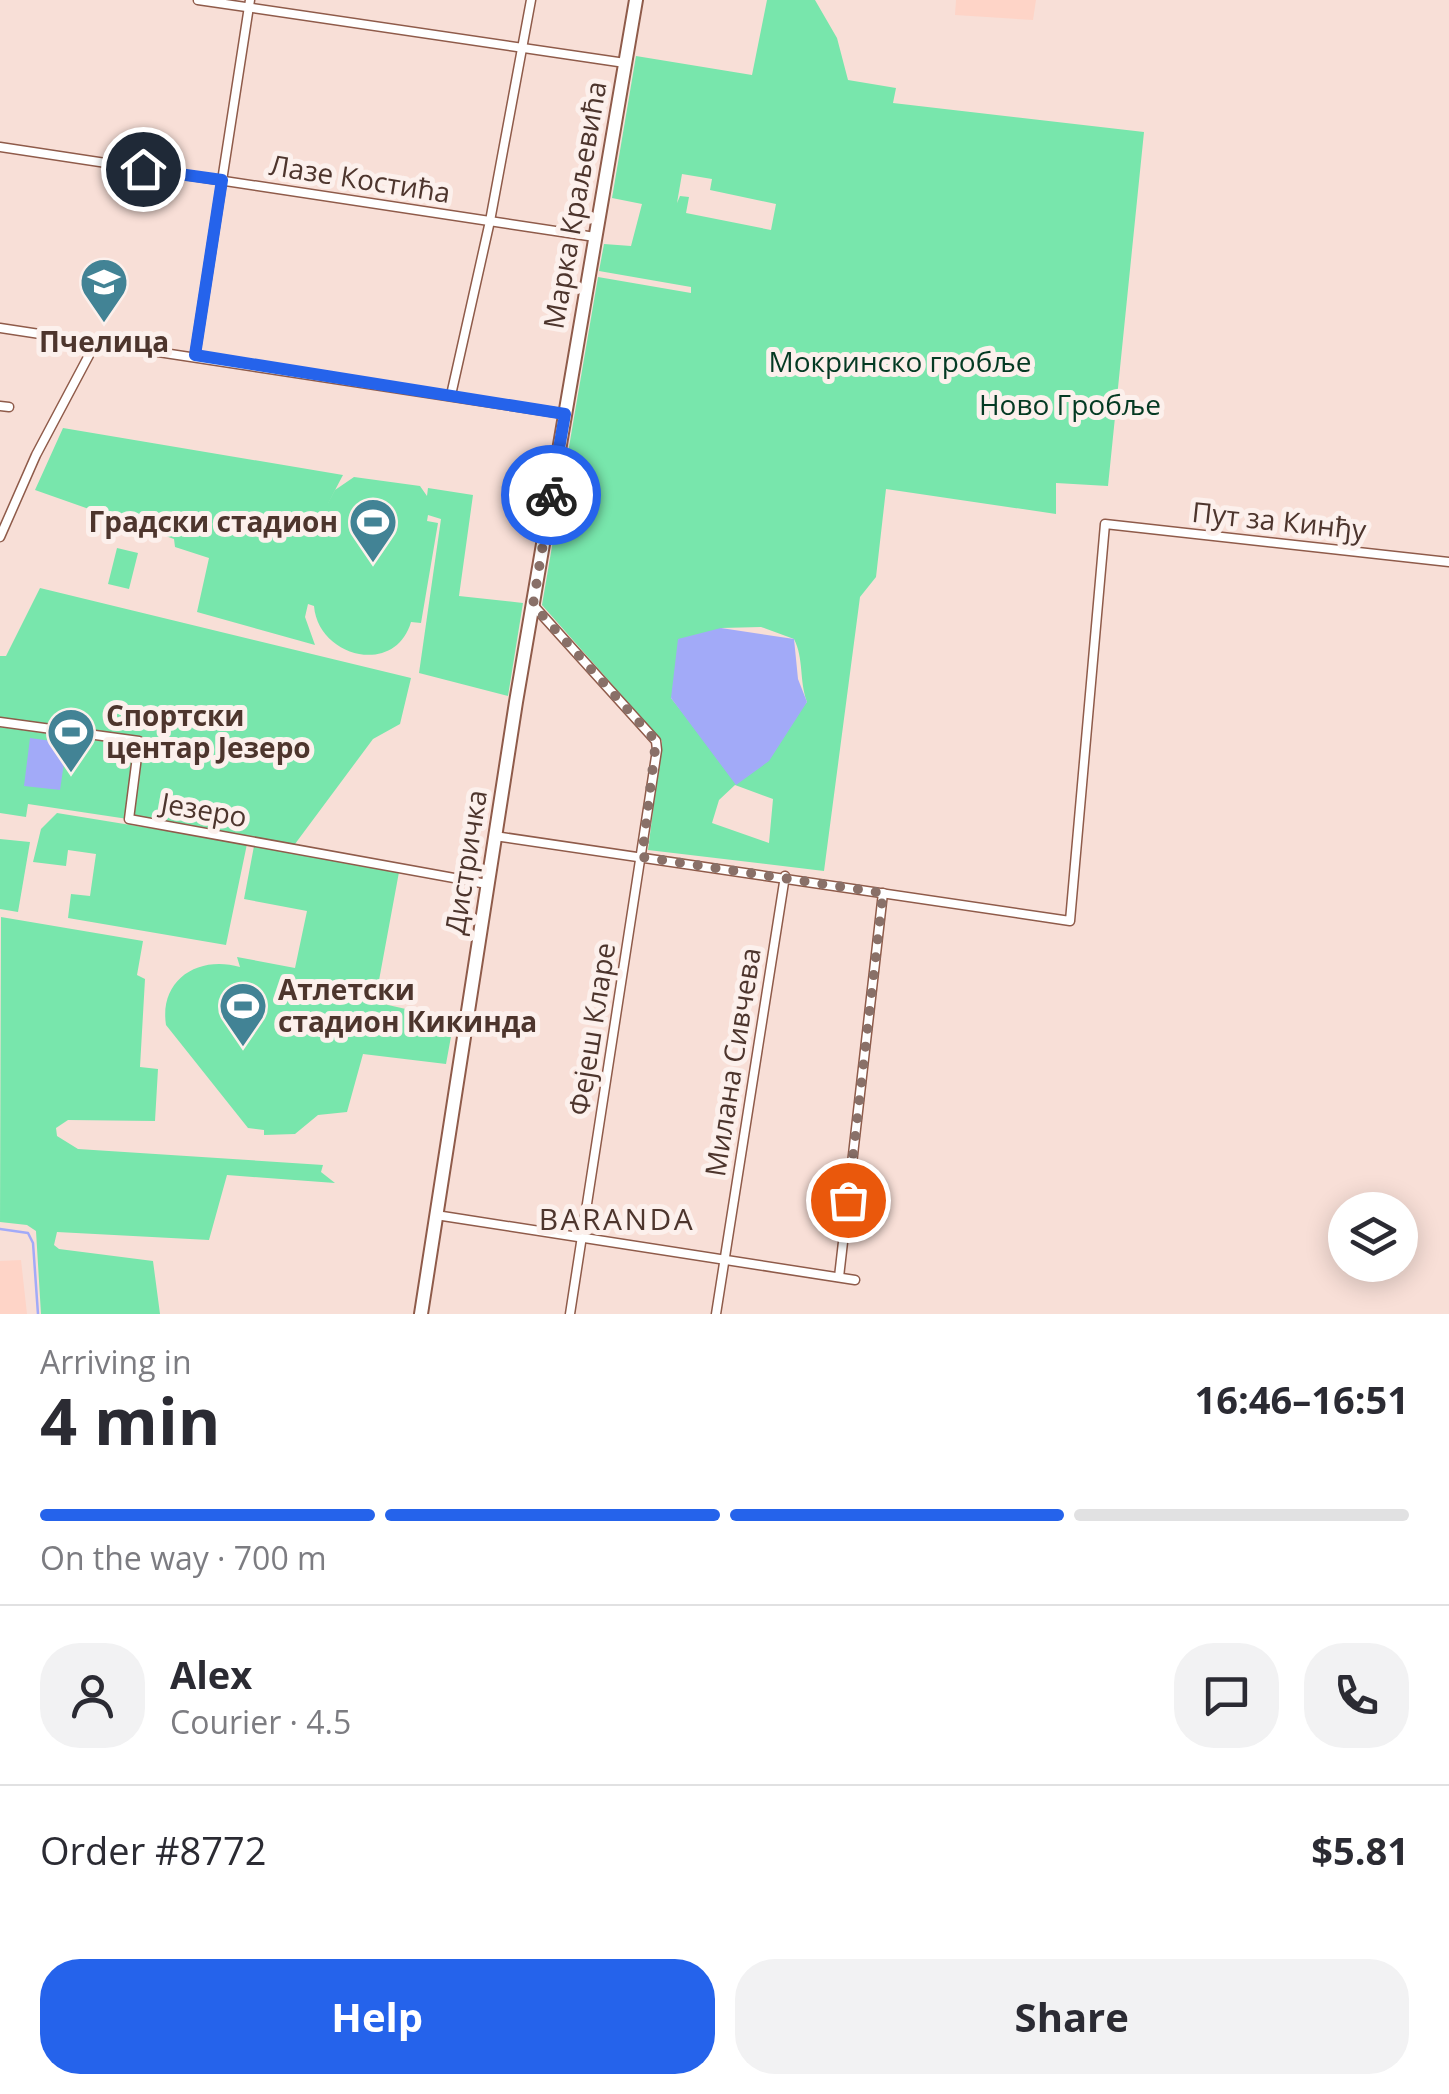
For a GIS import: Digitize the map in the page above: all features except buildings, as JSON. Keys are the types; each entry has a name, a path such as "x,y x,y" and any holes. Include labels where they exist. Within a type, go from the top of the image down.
{"main road":[{"name":"Марка Краљевића","path":"564,416 636,0"},
{"name":"Дистричка","path":"420,1314 564,416"}],"street":[{"path":"198,0 249,4 625,63"},
{"path":"451,395 490,221 531,0"},
{"path":"195,355 249,4"},
{"name":"Лазе Костића","path":"0,147 594,237"},
{"path":"0,328 195,355 564,416"},
{"path":"0,537 36,455 96,342"},
{"name":"Пут за Кинђу","path":"883,893 1070,921 1104,524 1449,562"},
{"name":"Фејеш Кларе","path":"533,605 656,741 657,750 570,1314"},
{"name":"Језеро","path":"0,722 139,741 128,820 487,884"},
{"path":"495,836 883,893 839,1276"},
{"name":"Милана Сивчева","path":"716,1314 785,876"},
{"path":"436,1216 854,1280"}],"shaded area":[{"path":"956,0 1036,0 1033,20 955,15"},
{"path":"21,1260 27,1314 0,1314 0,1261"}],"green space":[{"path":"767,0 815,0 837,38 848,80 896,88 893,103 1144,132 1108,486 1056,483 1056,514 886,489 876,577 860,597 824,871 648,850 662,741 542,605 598,277 691,293 691,287 599,271 604,244 631,246 642,204 612,198 636,56 752,75","holes":["682,174 712,179 710,190 776,204 771,230 686,213 689,197 680,196 677,203","761,627 794,639 807,702 738,782 671,698 721,628","735,785 773,799 769,843 712,823 719,800"]},
{"path":"63,428 343,475 335,490 354,477 420,486 427,496 428,488 473,495 459,596 523,603 508,696 419,673 441,519 428,515 427,521 438,523 421,623 411,622 390,650 358,654 329,638 319,624 314,606 308,604 305,617 315,645 197,612 209,558 175,547 174,539 35,490"},
{"path":"117,548 138,553 129,589 108,584"},
{"path":"40,588 411,678 400,724 373,739 295,844 28,804 26,817 0,813 0,727 145,747 148,740 0,719 0,656 6,656"},
{"path":"57,813 247,844 226,945 68,918 71,894 90,896 96,854 68,850 66,866 33,862 41,829"},
{"path":"0,839 30,842 18,912 0,909"},
{"path":"254,846 399,872 375,1002 454,1020 446,1064 363,1054 347,1112 318,1115 295,1134 264,1135 264,1130 248,1128 166,1025 169,995 185,974 197,968 225,964 240,967 237,957 295,968 307,911 244,899"},
{"path":"1,917 143,941 137,975 145,979 140,1067 158,1069 155,1121 68,1120 56,1128 57,1136 78,1149 323,1165 321,1172 335,1183 227,1175 209,1240 57,1232 54,1245 59,1249 153,1261 160,1314 41,1314 36,1231 27,1225 0,1222"}],"water":[{"path":"721,628 794,639 798,679 807,702 769,761 736,785 671,698 678,639"},
{"path":"30,738 67,743 60,790 24,786"}],"waterway":[{"path":"0,1229 28,1233 33,1243 38,1314"}],"way so far":[{"path":"551,495 533,605 656,741 642,857 883,893 848,1200"}],"place":[{"name":"Пчелица","path":"104,324"},
{"name":"Градски стадион","path":"373,564"},
{"name":"Спортски центар Језеро","path":"71,774"},
{"name":"Атлетски стадион Кикинда","path":"243,1048"}],"district":[{"name":"BARANDA","path":"617,1220"}],"route":[{"path":"143,169 222,180 195,355 565,414 551,495"}],"park label":[{"name":"Мокринско гробље","path":"900,362"},
{"name":"Ново Гробље","path":"1070,405"}]}
